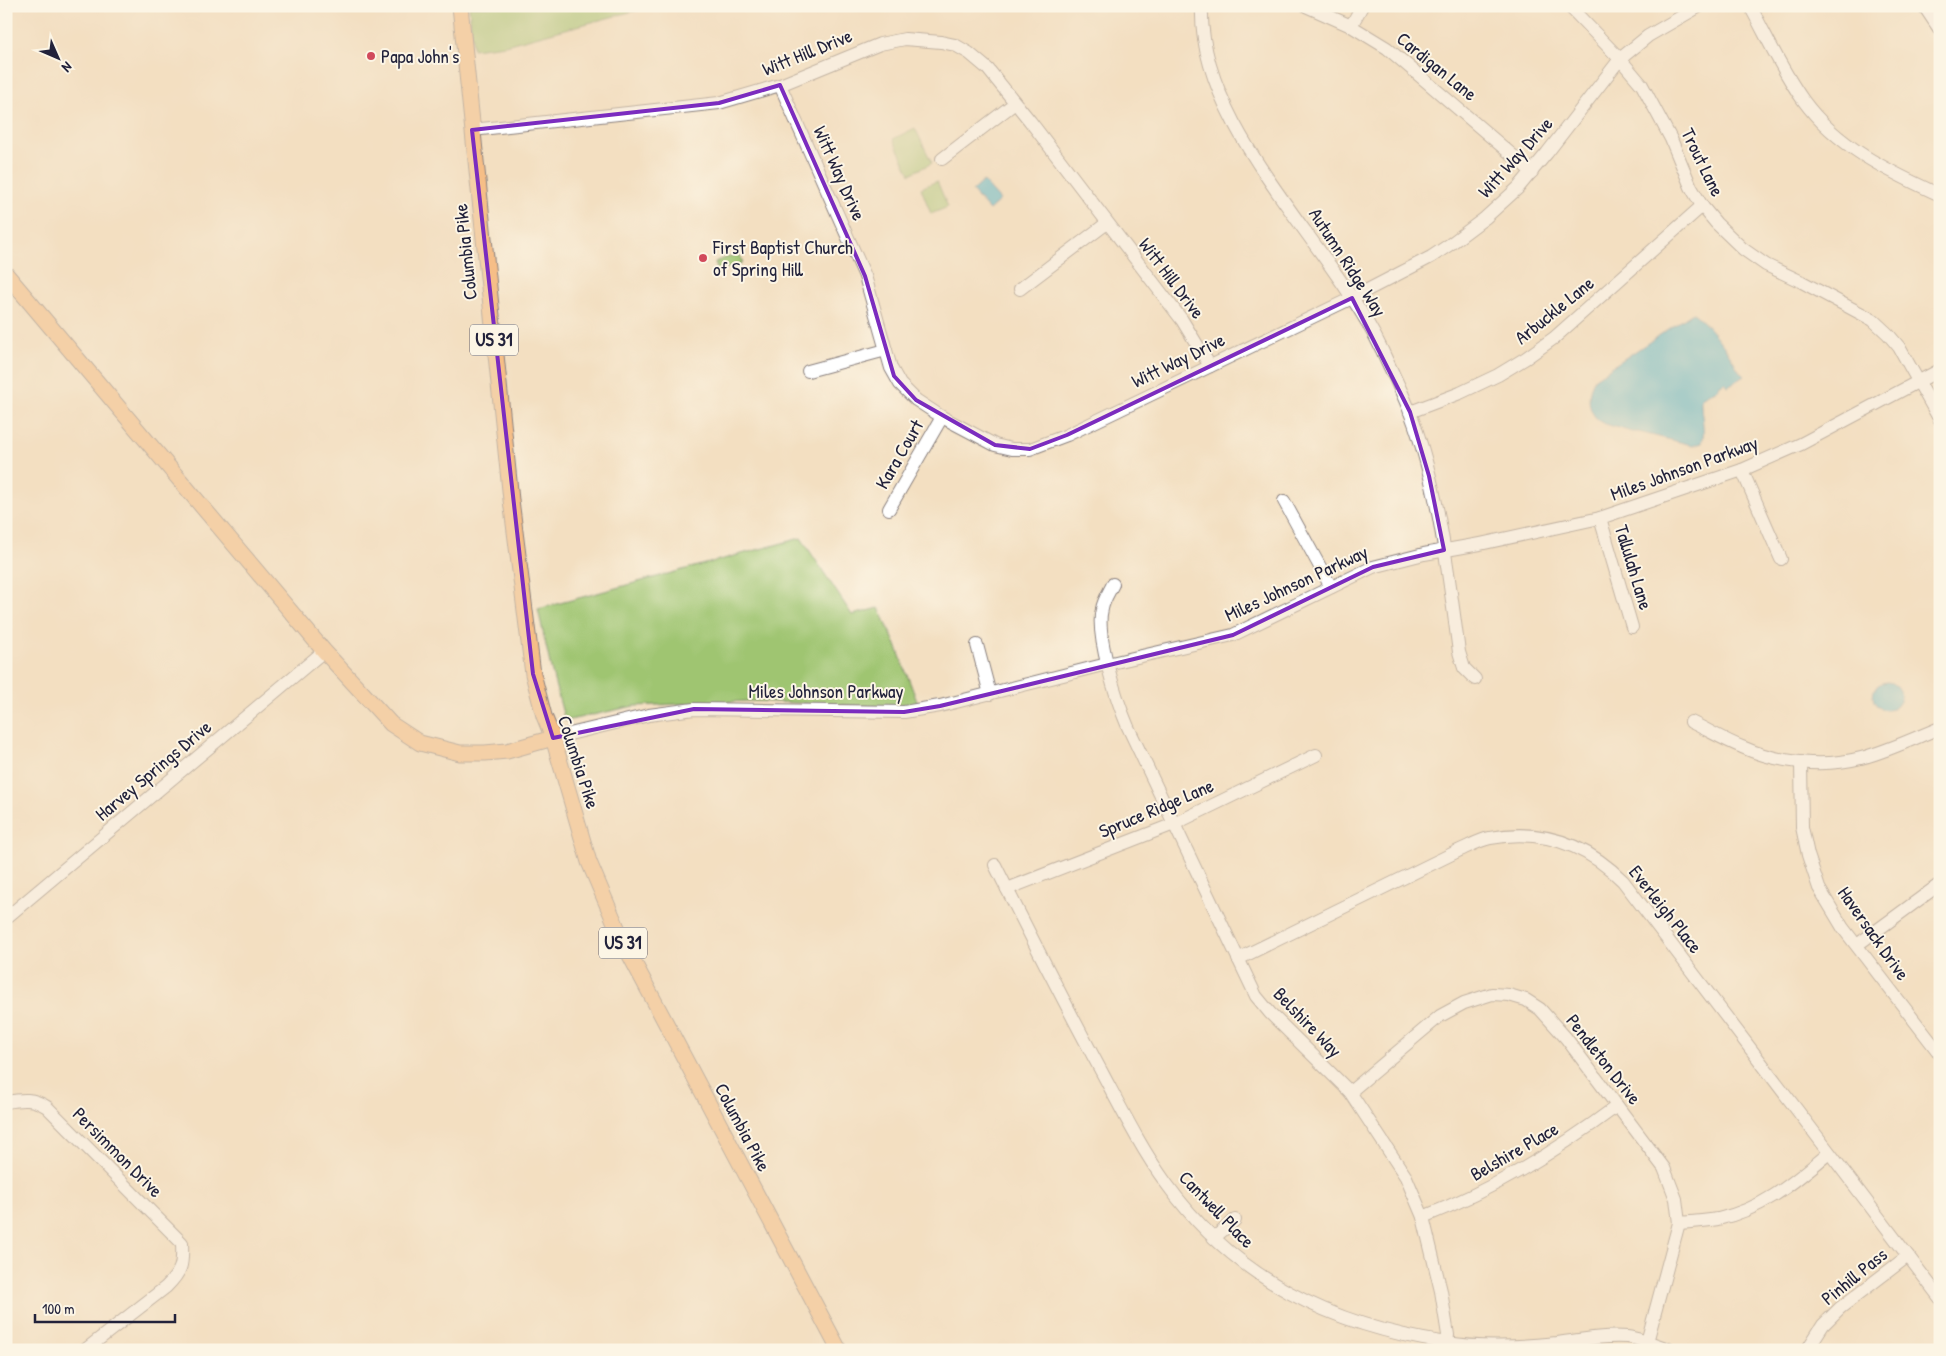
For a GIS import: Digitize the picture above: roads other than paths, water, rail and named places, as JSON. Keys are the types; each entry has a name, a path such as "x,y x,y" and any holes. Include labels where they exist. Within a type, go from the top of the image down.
{"main road":[{"name":"US 31","path":"460,6 472,130"},
{"name":"Columbia Pike","path":"472,130 511,500 533,674 544,716 553,738 589,862 624,944 839,1350"},
{"path":"6,274 324,651 391,724 420,743 460,752 485,753 507,751 553,738"}],"street":[{"name":"Autumn Ridge Way","path":"1202,6 1202,30 1212,75 1240,135 1352,298 1380,347 1410,412 1430,476 1444,550 1459,652 1464,668 1475,679"},
{"name":"Cardigan Lane","path":"1306,6 1351,26 1400,58 1532,172"},
{"path":"1351,26 1362,6"},
{"name":"Trout Lane","path":"1569,6 1642,85 1671,139 1691,187 1702,206 1730,238 1766,266 1854,308 1873,320 1894,341 1940,420"},
{"name":"Witt Way Drive","path":"780,85 865,276 894,376 916,400 942,417 995,445 1012,449 1030,449 1067,435 1352,298 1431,257 1485,218 1532,172 1620,59 1655,32 1700,6"},
{"path":"1750,6 1796,89 1817,117 1830,130 1843,142 1872,162 1940,195"},
{"path":"1924,6 1940,30"},
{"name":"Witt Hill Drive","path":"472,130 719,103 780,85 880,44 904,39 955,45 988,69 1182,320 1210,366"},
{"path":"942,159 1015,103"},
{"name":"Arbuckle Lane","path":"1410,412 1460,393 1533,353 1554,338 1702,206"},
{"path":"1020,289 1107,223"},
{"path":"808,371 886,350"},
{"name":"Miles Johnson Parkway","path":"553,738 650,715 694,709 904,712 990,694 1107,664 1233,636 1360,572 1386,563 1600,518 1742,470 1801,444 1940,370"},
{"name":"Kara Court","path":"889,509 942,417"},
{"path":"1742,470 1781,559"},
{"path":"1284,501 1332,587"},
{"name":"Tallulah Lane","path":"1600,518 1632,627"},
{"name":"Belshire Way","path":"1113,584 1101,610 1102,629 1107,664 1119,706 1128,727 1256,996 1270,1013 1350,1092 1406,1177 1423,1217 1441,1291 1448,1335 1446,1346"},
{"path":"977,645 990,694"},
{"name":"Harvey Springs Drive","path":"6,918 324,651"},
{"path":"1691,722 1742,748 1773,757 1801,762 1835,762 1859,759 1940,728"},
{"name":"Spruce Ridge Lane","path":"1007,889 1174,824 1316,755"},
{"name":"Haversack Drive","path":"1801,762 1802,827 1812,870 1819,888 1831,909 1857,945 1940,1054"},
{"name":"Everleigh Place","path":"1238,959 1449,855 1489,838 1520,835 1556,838 1594,856 1623,881 1940,1298"},
{"name":"Cantwell Place","path":"995,865 1052,981 1144,1148 1165,1182 1188,1212 1214,1238 1256,1274 1297,1297 1334,1314 1446,1346 1518,1347 1626,1337 1671,1350"},
{"path":"1857,945 1940,884"},
{"name":"Pendleton Drive","path":"1350,1092 1440,1016 1464,1003 1492,994 1509,995 1526,1000 1540,1008 1566,1038 1664,1168 1676,1199 1679,1223 1648,1342"},
{"name":"Persimmon Drive","path":"6,1102 25,1099 37,1101 47,1107 182,1243 183,1259 178,1275 166,1287 85,1350"},
{"name":"Belshire Place","path":"1423,1217 1457,1203 1540,1160 1617,1106"},
{"path":"1679,1223 1718,1219 1753,1208 1779,1194 1829,1153"},
{"path":"1214,1238 1235,1220"},
{"name":"Pinhill Pass","path":"1806,1350 1823,1325 1840,1308 1908,1256"}],"water":[{"path":"983,181 1000,200 989,210 972,191"},
{"path":"1693,313 1702,320 1717,338 1744,376 1728,386 1725,382 1719,388 1701,398 1702,443 1692,446 1638,432 1631,432 1604,424 1595,417 1590,407 1589,395 1595,378"},
{"path":"1887,682 1897,686 1901,696 1897,706 1887,710 1877,706 1873,696 1877,686"}],"place":[{"name":"Papa John's","path":"371,56"},
{"name":"First Baptist Church of Spring Hill","path":"703,258"}]}
